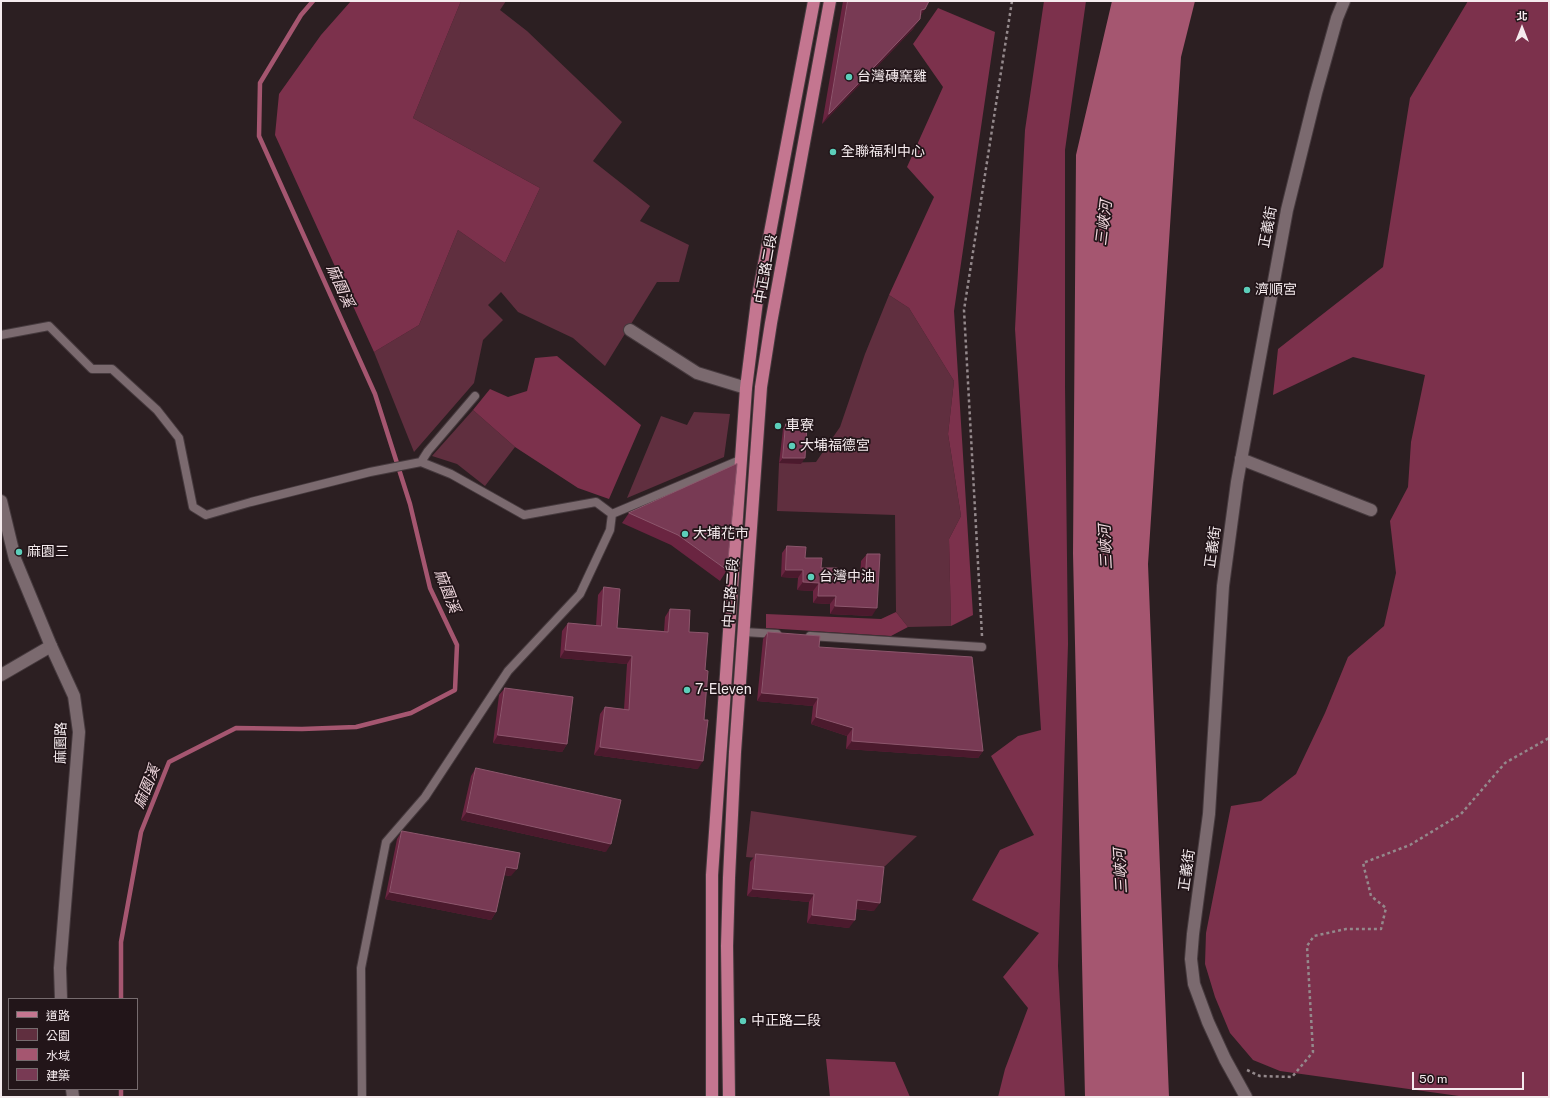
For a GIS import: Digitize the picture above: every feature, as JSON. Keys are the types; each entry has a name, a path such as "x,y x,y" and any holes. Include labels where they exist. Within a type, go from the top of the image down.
{"main road":[{"name":"中正路二段","path":"712,1097 712,875 746,388 757,301 814,1"},
{"name":"中正路二段","path":"729,1097 727,946 729,878 735,752 761,387 771,323 830,1"}],"street":[{"name":"正義街","path":"1246,1097 1225,1059 1208,1022 1194,984 1191,959 1209,814 1223,586 1241,459 1287,210 1316,93 1337,18 1344,1"},
{"path":"630,330 697,373 746,388"},
{"path":"1241,459 1371,510"},
{"name":"麻園路","path":"1,501 15,559 51,646 74,696 79,732 60,968 61,998"},
{"path":"1,675 51,646"}],"lane":[{"path":"1,335 49,326 92,369 112,369 157,410 179,438 194,507 206,515 370,472 421,462 451,474 524,515 596,502 612,514"},
{"path":"421,462 428,451 475,396"},
{"path":"612,514 740,460"},
{"path":"362,1097 361,968 386,842 425,797 508,671 580,594 610,530 612,514"},
{"path":"744,632 784,635"},
{"path":"799,636 982,647"}],"path":[{"path":"982,647 964,310 1012,1"},
{"path":"1246,1069 1260,1076 1292,1077 1313,1052 1307,946 1314,936 1346,929 1381,929 1386,908 1371,896 1363,863 1410,845 1460,814 1505,763 1549,738"}],"green space":[{"path":"461,1 506,1 500,10 527,31 622,122 593,161 650,206 640,221 689,245 679,282 657,282 605,366 573,338 518,312 501,292 488,305 503,320 483,340 474,383 414,452 374,352 419,325 458,230 505,263 540,188 413,118"},
{"path":"889,295 909,308 954,381 948,434 961,516 949,539 951,626 908,627 896,612 895,515 777,511 779,463 816,462 840,427 865,354"},
{"path":"473,410 515,447 485,486 457,464 432,456"},
{"path":"694,412 730,414 724,457 627,498 661,416 687,425"},
{"path":"751,811 917,836 882,869 746,857"}],"shaded area":[{"path":"351,1 461,1 413,118 540,188 505,263 458,230 419,325 374,352 275,135 279,94 321,35"},
{"path":"1044,1 1086,1 1065,150 1065,386 1068,644 1058,966 1065,1097 998,1097 1005,1069 1028,1008 1003,977 1039,933 972,900 1000,850 1034,835 991,756 1018,736 1041,730 1015,329 1025,130"},
{"path":"1468,1 1549,1 1549,1097 1466,1097 1280,1071 1253,1060 1230,1033 1215,997 1205,964 1206,933 1231,806 1261,801 1296,774 1325,713 1348,657 1384,626 1396,573 1390,521 1408,487 1411,442 1425,375 1353,357 1273,395 1278,349 1383,267 1410,98"},
{"path":"938,8 995,32 954,311 973,615 951,626 949,539 961,516 948,434 954,381 909,308 889,295 934,197 907,167 943,87 913,44"},
{"path":"557,356 641,425 609,499 578,488 515,447 473,410 490,389 508,397 527,391 535,358"},
{"path":"896,612 908,627 891,636 766,628 766,614 881,619"},
{"path":"826,1059 895,1062 910,1097 830,1097"}],"water":[{"name":"三峽河","path":"1112,1 1195,1 1181,57 1148,564 1169,1097 1085,1097 1073,553 1076,155"}],"building":[{"name":"台灣磚窯雞","path":"848,1 929,1 925,9 921,10 920,19 829,114"},
{"name":"大埔福德宮","path":"786,424 807,425 805,458 783,458"},
{"name":"大埔花市","path":"737,464 727,570 678,535 629,513"},
{"path":"787,546 806,547 805,558 822,558 821,568 838,568 837,579 865,580 867,554 880,554 877,608 835,606 836,596 818,596 819,583 803,582 803,570 786,570"},
{"path":"604,587 620,589 617,628 668,632 670,609 690,610 689,632 708,633 705,670 708,671 704,720 708,720 703,761 600,747 605,707 629,710 632,656 565,650 568,623 601,626"},
{"path":"768,632 820,636 819,647 972,657 983,751 852,741 853,728 816,717 818,698 762,693"},
{"path":"505,688 573,697 567,744 498,735"},
{"path":"476,768 621,800 611,844 467,812"},
{"path":"402,831 520,853 517,869 506,867 496,912 390,892"},
{"path":"756,854 884,867 880,903 857,900 855,920 812,915 814,894 753,889"}],"waterway":[{"name":"麻園溪","path":"121,998 121,942 141,832 169,762 236,728 302,729 356,727 411,713 455,690 457,645 430,588 410,504 375,394 259,136 260,83 301,15 313,1"},
{"name":"麻園溪","path":"121,1090 121,1097"}],"place":[{"name":"台灣磚窯雞","path":"849,77"},
{"name":"全聯福利中心","path":"833,152"},
{"name":"濟順宮","path":"1247,290"},
{"name":"車寮","path":"778,426"},
{"name":"大埔福德宮","path":"792,446"},
{"name":"大埔花市","path":"685,534"},
{"name":"麻園三","path":"19,552"},
{"name":"台灣中油","path":"811,577"},
{"name":"7-Eleven","path":"687,690"},
{"name":"中正路二段","path":"743,1021"}]}
